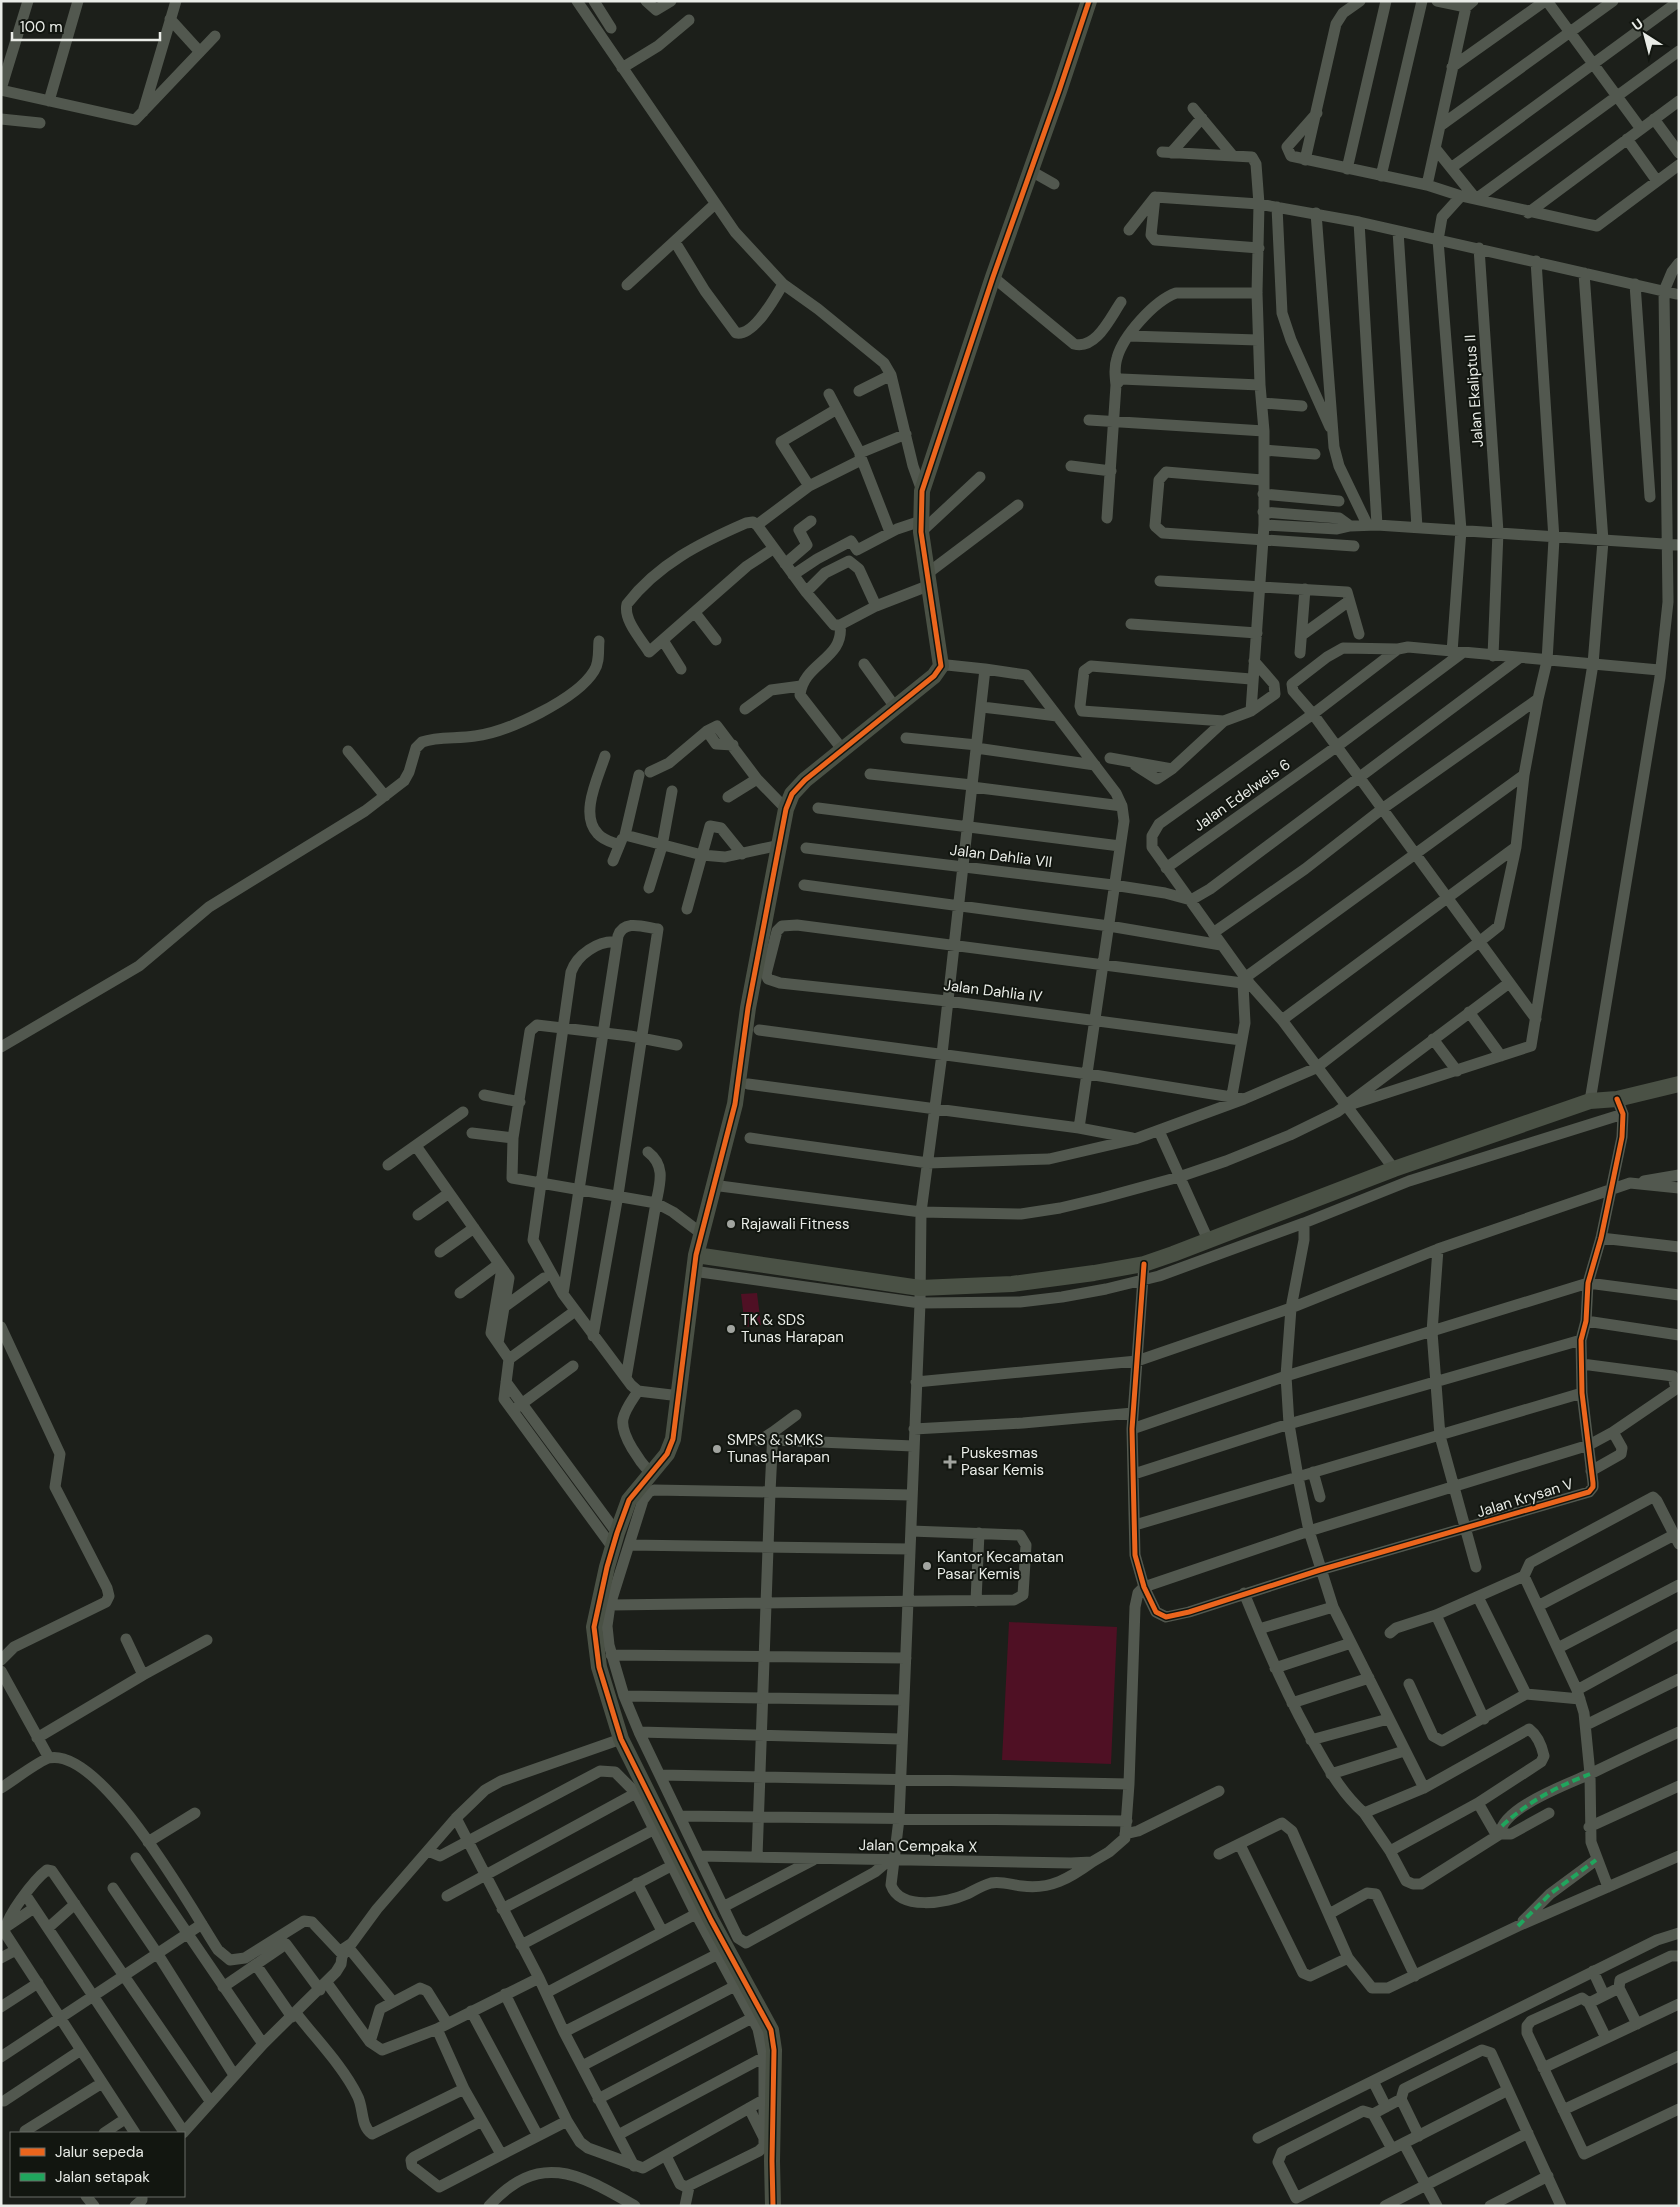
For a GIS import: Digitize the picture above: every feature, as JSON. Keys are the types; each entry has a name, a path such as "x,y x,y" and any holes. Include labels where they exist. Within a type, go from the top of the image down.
{"street":[{"path":"28,1 1,90 135,120 142,115 214,36"},
{"path":"49,101 78,1"},
{"path":"142,115 176,1"},
{"path":"577,1 735,232 783,284 818,308 884,363 891,375 922,491"},
{"path":"594,1 611,28"},
{"path":"646,1 656,10 671,1"},
{"path":"946,665 921,527 922,491 993,276 1089,1"},
{"path":"1306,160 1336,24 1343,13 1360,1"},
{"path":"1347,169 1386,1"},
{"path":"1381,176 1422,1"},
{"path":"1427,185 1452,67 1470,4 1437,1"},
{"path":"1452,67 1546,1 1641,128"},
{"path":"1440,126 1613,1"},
{"path":"1451,168 1676,5"},
{"path":"170,19 200,52"},
{"path":"622,68 658,46 690,20"},
{"path":"1476,198 1679,51"},
{"path":"1528,212 1679,101"},
{"path":"1193,108 1233,156"},
{"path":"1317,113 1287,147 1291,156 1427,185 1461,196 1597,226 1655,178 1674,170 1679,157"},
{"path":"1202,118 1167,153 1252,157 1255,160 1259,204 1257,294 1260,384 1264,431 1262,480 1264,525 1261,586 1251,679 1251,711"},
{"path":"1,119 40,123"},
{"path":"1654,119 1679,153"},
{"path":"1627,139 1655,178"},
{"path":"1436,148 1476,198"},
{"path":"1031,171 1054,184"},
{"path":"1457,652 1461,530 1438,240 1442,217 1461,196"},
{"path":"1154,197 1259,204 1316,213 1479,248 1676,294"},
{"path":"1129,230 1154,197"},
{"path":"1154,197 1151,235 1157,242 1258,248"},
{"path":"627,285 715,204"},
{"path":"1277,207 1282,313 1294,348 1333,433"},
{"path":"1316,213 1333,433 1339,466 1372,525"},
{"path":"1359,222 1372,525"},
{"path":"1398,231 1417,528"},
{"path":"675,242 710,298 736,333 747,332 768,309 783,284"},
{"name":"Jalan Ekaliptus II","path":"1479,248 1498,532 1493,656"},
{"path":"750,1138 928,1163 1049,1158 1135,1139 1316,1068 1499,926 1516,847 1524,775 1547,661 1554,538 1536,261"},
{"path":"1590,1101 1617,944 1668,602 1664,291 1672,272 1679,263"},
{"path":"1346,1106 1457,1072 1531,1046 1593,664 1603,541 1584,272"},
{"path":"993,276 1074,344 1080,345 1094,340 1121,302"},
{"path":"1635,284 1650,497"},
{"path":"1107,518 1114,423 1116,358 1129,336 1156,304 1176,293 1257,294"},
{"path":"1129,336 1258,340"},
{"path":"859,391 891,375"},
{"path":"1116,385 1124,378 1260,384"},
{"path":"828,394 861,456 890,532"},
{"path":"1262,403 1302,406"},
{"path":"809,486 781,442 837,409"},
{"path":"1089,420 1264,431"},
{"path":"757,525 809,486 861,456 906,434"},
{"path":"1264,450 1315,454"},
{"path":"1071,466 1111,471"},
{"path":"1262,480 1166,472 1159,480 1154,518 1155,526 1164,532 1354,546"},
{"path":"793,575 816,558 851,542 857,550 890,532 921,527 980,478"},
{"path":"1263,494 1339,501"},
{"path":"773,549 748,566 664,642 649,652 626,614 627,604 630,600 657,573 694,547 746,523 753,522 757,525 773,549 830,622 840,625 929,579 1018,505"},
{"path":"1263,512 1339,518 1350,526"},
{"path":"1308,527 1309,515"},
{"path":"811,521 799,530 816,558"},
{"path":"1264,525 1337,529 1350,526 1372,525 1679,545"},
{"path":"785,564 807,545"},
{"path":"806,592 825,573 849,561 859,569 876,606"},
{"path":"1160,582 1347,592 1359,634"},
{"path":"1300,653 1305,589"},
{"path":"1302,635 1349,602"},
{"path":"696,614 716,640"},
{"path":"1131,624 1257,633"},
{"path":"840,625 839,645 808,675 801,686 800,695 804,704 842,749"},
{"path":"1,1047 139,966 209,907 365,811 407,776 416,748 422,742 475,736 508,728 534,716 577,690 595,670 599,641"},
{"path":"664,642 681,669"},
{"path":"1536,1019 1313,714 1291,688 1295,680 1343,648 1398,649 1408,647 1659,670"},
{"path":"1398,649 1313,714 1159,824 1152,836 1152,847 1246,982 1282,1020 1316,1068 1402,1172"},
{"name":"Jalan Edelweis 6","path":"1166,868 1336,747 1457,652"},
{"path":"1190,900 1210,889 1358,776 1519,658"},
{"path":"1110,758 1129,762 1157,779 1172,768 1224,721 1251,711 1273,697 1276,691 1274,684 1254,662"},
{"path":"864,664 895,707"},
{"path":"666,2156 680,2184 689,2187 759,2151 764,2146 769,2116 774,2050 689,1888 621,1739 599,1666 594,1628 615,1540 629,1500 667,1454 673,1439 680,1396 695,1263 735,1104 748,1008 786,809 792,794 806,780 946,665 1026,675 1095,765 1122,806 1124,821 1113,885 1109,926 1080,1128"},
{"path":"1224,721 1082,711 1080,706 1084,671 1090,666 1251,679"},
{"path":"985,669 942,1054 920,1212 920,1296 910,1495 909,1602 901,1739 899,1819 890,1861 893,1890 900,1898 914,1902 952,1899 992,1883 1036,1888 1049,1886 1062,1882 1117,1845 1125,1834 1129,1784 1135,1607 1138,1593 1144,1587 1309,1531 1589,1445 1613,1432 1678,1388 1676,1374 1582,1364"},
{"path":"745,709 771,690 801,686"},
{"path":"1213,933 1305,869 1382,809 1538,699"},
{"path":"982,707 1057,716"},
{"path":"613,861 618,845 625,835 645,774 669,763 715,726 719,726 757,779 786,809"},
{"path":"906,738 1095,765"},
{"path":"348,751 385,796"},
{"path":"605,756 590,808 590,821 599,836 618,845"},
{"path":"870,774 1122,806"},
{"path":"953,947 1246,982 1415,854 1524,775"},
{"path":"728,798 757,779"},
{"path":"649,888 662,846 672,791"},
{"path":"818,808 1120,846"},
{"path":"687,910 708,828 713,825 724,832 742,854"},
{"path":"625,835 702,855 726,857 780,846"},
{"path":"1282,1020 1516,847"},
{"name":"Jalan Dahlia VII","path":"806,848 1113,885 1165,893 1190,900"},
{"path":"804,885 1109,926 1221,945"},
{"name":"Jalan Dahlia IV","path":"953,947 787,925 782,926 777,931 766,974 772,981 1095,1019 1241,1040"},
{"path":"563,1294 602,1034 620,930 626,926 658,929 618,1195 593,1336"},
{"path":"617,942 610,941 594,947 574,964 533,1240 563,1294 593,1336 638,1391 680,1396"},
{"path":"1238,1097 1241,1040 1245,1023 1246,982"},
{"path":"720,1186 920,1212 1021,1214 1060,1208 1180,1177 1290,1135 1346,1106 1509,983"},
{"path":"1469,1012 1502,1056"},
{"path":"677,1046 641,1038 564,1028 537,1025 531,1028 513,1138 512,1177 514,1180 618,1195 656,1203 673,1212 702,1234"},
{"path":"760,1030 1088,1074 1238,1097"},
{"path":"1433,1039 1457,1072"},
{"path":"748,1084 1080,1128 1135,1139"},
{"path":"695,1263 920,1296 1094,1273 1144,1272 1304,1223 1402,1172 1620,1106 1679,1084"},
{"path":"484,1095 520,1102"},
{"path":"1144,1272 1209,1242 1590,1101 1620,1106"},
{"name":"Jalan Krysan V","path":"1144,1272 1132,1429 1135,1555 1144,1587 1154,1610 1159,1615 1166,1617 1189,1612 1320,1570 1589,1492 1593,1487 1582,1393 1581,1340 1586,1321 1588,1283 1601,1238 1622,1137 1620,1106"},
{"path":"388,1165 463,1112"},
{"path":"1159,1131 1209,1242"},
{"path":"472,1133 513,1138"},
{"path":"416,1146 509,1278 498,1343"},
{"path":"626,1378 662,1175 661,1167 648,1152"},
{"path":"916,1382 1137,1361 1291,1308 1438,1249 1611,1192 1630,1183 1679,1175"},
{"path":"1630,1183 1679,1188"},
{"path":"418,1215 449,1193"},
{"path":"1304,1223 1304,1240 1291,1308 1286,1376 1289,1424 1309,1531 1333,1607 1424,1788"},
{"path":"440,1252 474,1228"},
{"path":"1601,1238 1679,1247"},
{"path":"1438,1249 1432,1332 1434,1381 1440,1436 1464,1529 1476,1567"},
{"path":"460,1293 501,1266"},
{"path":"501,1266 491,1333 508,1359 506,1382 517,1408 615,1540"},
{"path":"504,1307 544,1278"},
{"path":"1132,1429 1286,1376 1588,1283 1679,1295"},
{"path":"508,1359 571,1314"},
{"path":"1586,1321 1679,1335"},
{"path":"1,1327 60,1454 55,1488 107,1588 109,1596 106,1602 14,1647 1,1660"},
{"path":"1134,1474 1289,1424 1581,1340"},
{"path":"517,1408 573,1366"},
{"path":"638,1391 626,1411 623,1425 635,1455 651,1474"},
{"path":"1135,1526 1582,1393"},
{"path":"914,1429 1023,1423 1133,1413"},
{"path":"759,1441 773,1436 796,1415"},
{"path":"1591,1470 1621,1454 1622,1448 1613,1432"},
{"path":"773,1436 913,1446"},
{"path":"757,1857 765,1601 773,1436"},
{"path":"1313,1472 1320,1497"},
{"path":"890,1861 874,1872 746,1943 738,1938 639,1732 624,1696 611,1655 607,1626 610,1605 643,1500 649,1492 654,1490 910,1495"},
{"path":"1390,1633 1396,1628 1436,1615 1524,1576 1530,1563 1647,1498 1655,1498 1677,1539 1538,1606"},
{"path":"610,1605 765,1601 909,1602 1014,1600 1024,1593 1026,1545 1020,1535 911,1531"},
{"path":"976,1601 980,1533"},
{"path":"629,1545 910,1549"},
{"path":"1524,1576 1578,1695 1586,1725 1590,1774 1589,1827 1596,1860 1608,1887"},
{"path":"1558,1648 1679,1585"},
{"path":"1244,1593 1275,1668 1331,1774 1338,1786 1364,1813 1390,1851 1406,1881 1413,1884 1421,1884 1499,1835 1511,1834 1549,1813"},
{"path":"1478,1597 1526,1694"},
{"path":"1259,1629 1333,1607"},
{"path":"1436,1615 1484,1719"},
{"path":"1408,1684 1435,1739 1446,1740 1526,1694 1578,1695 1679,1634"},
{"path":"126,1639 143,1674"},
{"path":"37,1738 143,1674 207,1640"},
{"path":"1275,1668 1351,1643"},
{"path":"611,1655 906,1658"},
{"path":"1,1671 48,1758"},
{"path":"1292,1703 1369,1678"},
{"path":"1586,1725 1679,1680"},
{"path":"624,1696 762,1696 904,1700"},
{"path":"1312,1740 1388,1719"},
{"path":"1364,1813 1424,1788 1529,1729 1543,1750 1544,1756 1541,1762 1478,1803 1390,1851"},
{"path":"639,1732 901,1739"},
{"path":"1499,1835 1502,1826 1532,1800 1679,1732"},
{"path":"184,2132 263,2044 324,1986 336,1972 346,1951 428,1850 477,1797 493,1785 621,1739"},
{"path":"1331,1774 1404,1751"},
{"path":"1,1788 48,1758 64,1760 74,1764 105,1786 126,1809 218,1950 230,1960 246,1958 302,1922 309,1921 346,1951 393,2002"},
{"path":"428,1850 440,1856 600,1771 615,1772 636,1793 673,1865 689,1888 696,1914 752,2018 766,2032 764,2057 765,2099 769,2116 774,2206"},
{"path":"660,1775 1129,1784"},
{"path":"1589,1827 1679,1786"},
{"path":"1125,1834 1138,1831 1219,1791"},
{"path":"447,1896 636,1793"},
{"path":"1478,1803 1499,1835"},
{"path":"148,1842 195,1814"},
{"path":"680,1816 1126,1821"},
{"path":"456,1818 539,1978 598,2099 634,2166"},
{"path":"1219,1854 1282,1823 1286,1825 1292,1831 1348,1958 1372,1988 1388,1988 1518,1926 1679,1856"},
{"path":"502,1909 655,1829"},
{"path":"1240,1845 1303,1973 1310,1976 1314,1975 1348,1958"},
{"name":"Jalan Cempaka X","path":"699,1856 1005,1863 1092,1862"},
{"path":"136,1858 263,2044"},
{"path":"723,1907 814,1859"},
{"path":"1518,1926 1550,1894 1596,1860"},
{"path":"522,1945 673,1865"},
{"path":"134,2132 4,1933 4,1928 26,1894 44,1872 52,1871 210,2101"},
{"path":"637,1883 662,1931"},
{"path":"112,1888 157,1953 234,2075"},
{"path":"1329,1914 1366,1893 1376,1894 1415,1976"},
{"path":"26,1894 92,1998 182,2132"},
{"path":"48,1928 75,1904"},
{"path":"4,1928 34,1908"},
{"path":"546,1993 696,1914"},
{"path":"1,2057 202,1924"},
{"path":"1258,2138 1593,1971 1657,1940 1679,1933"},
{"path":"273,1940 281,1940 286,1944 324,1986 370,2042 382,2050 442,2026 539,1978"},
{"path":"223,1988 286,1944"},
{"path":"1,1958 16,1950"},
{"path":"564,2032 718,1954"},
{"path":"1637,2024 1619,1988 1619,1982 1623,1978 1671,1956 1679,1956"},
{"path":"256,1965 353,2087 362,2106 365,2124 372,2134 464,2089"},
{"path":"1593,1971 1604,1996"},
{"path":"1,2007 38,1984"},
{"path":"582,2066 735,1986"},
{"path":"370,2042 378,2011 424,1988 442,2026 464,2089 501,2154"},
{"path":"1589,2003 1619,1988"},
{"path":"505,1994 567,2121 580,2142 588,2148 644,2168 765,2099"},
{"path":"1606,2038 1589,2003 1585,1999 1579,1999 1528,2024 1526,2031 1584,2154 1679,2109"},
{"path":"1544,2068 1679,2004"},
{"path":"471,2011 538,2136"},
{"path":"598,2099 752,2018"},
{"path":"4,2101 81,2050"},
{"path":"1419,2136 1401,2100 1404,2089 1482,2050 1491,2053 1561,2206"},
{"path":"1563,2110 1679,2056"},
{"path":"618,2134 764,2057"},
{"path":"1373,2081 1386,2107"},
{"path":"25,2131 102,2083"},
{"path":"1401,2100 1373,2114 1363,2111 1282,2152 1278,2162 1296,2198 1508,2090"},
{"path":"749,2108 765,2140"},
{"path":"1373,2114 1392,2150"},
{"path":"106,2132 125,2119"},
{"path":"482,2121 414,2157 411,2160 412,2166 439,2186 567,2121"},
{"path":"1385,2206 1528,2133"},
{"path":"1404,2144 1437,2206"},
{"path":"490,2205 515,2181 536,2174 575,2174 613,2200 634,2206"},
{"path":"1490,2206 1548,2176"},
{"path":"685,2206 689,2187"}],"shaded area":[{"path":"757,1293 761,1325 745,1327 741,1294"},
{"path":"1009,1622 1117,1627 1111,1764 1002,1760"}],"marked path":[{"path":"1502,1826 1522,1809 1543,1796 1590,1774"},
{"path":"1518,1926 1550,1894 1596,1860"}],"cycle path":[{"path":"773,2206 774,2050 771,2030 711,1920 621,1739 599,1667 594,1627 607,1567 629,1500 667,1454 673,1439 696,1255 735,1104 748,1008 786,809 792,794 805,780 934,676 941,666 921,532 922,491 993,277 1089,1"},
{"path":"1144,1264 1132,1429 1135,1555 1144,1587 1156,1612 1166,1617 1189,1612 1320,1570 1589,1492 1593,1487 1593,1483 1582,1393 1581,1340 1586,1321 1588,1283 1601,1238 1622,1137 1623,1114 1617,1099"}],"place":[{"name":"Rajawali Fitness","path":"731,1224"},
{"name":"TK & SDS Tunas Harapan","path":"731,1329"},
{"name":"SMPS & SMKS Tunas Harapan","path":"717,1449"},
{"name":"Puskesmas Pasar Kemis","path":"950,1462"},
{"name":"Kantor Kecamatan Pasar Kemis","path":"927,1566"}]}
